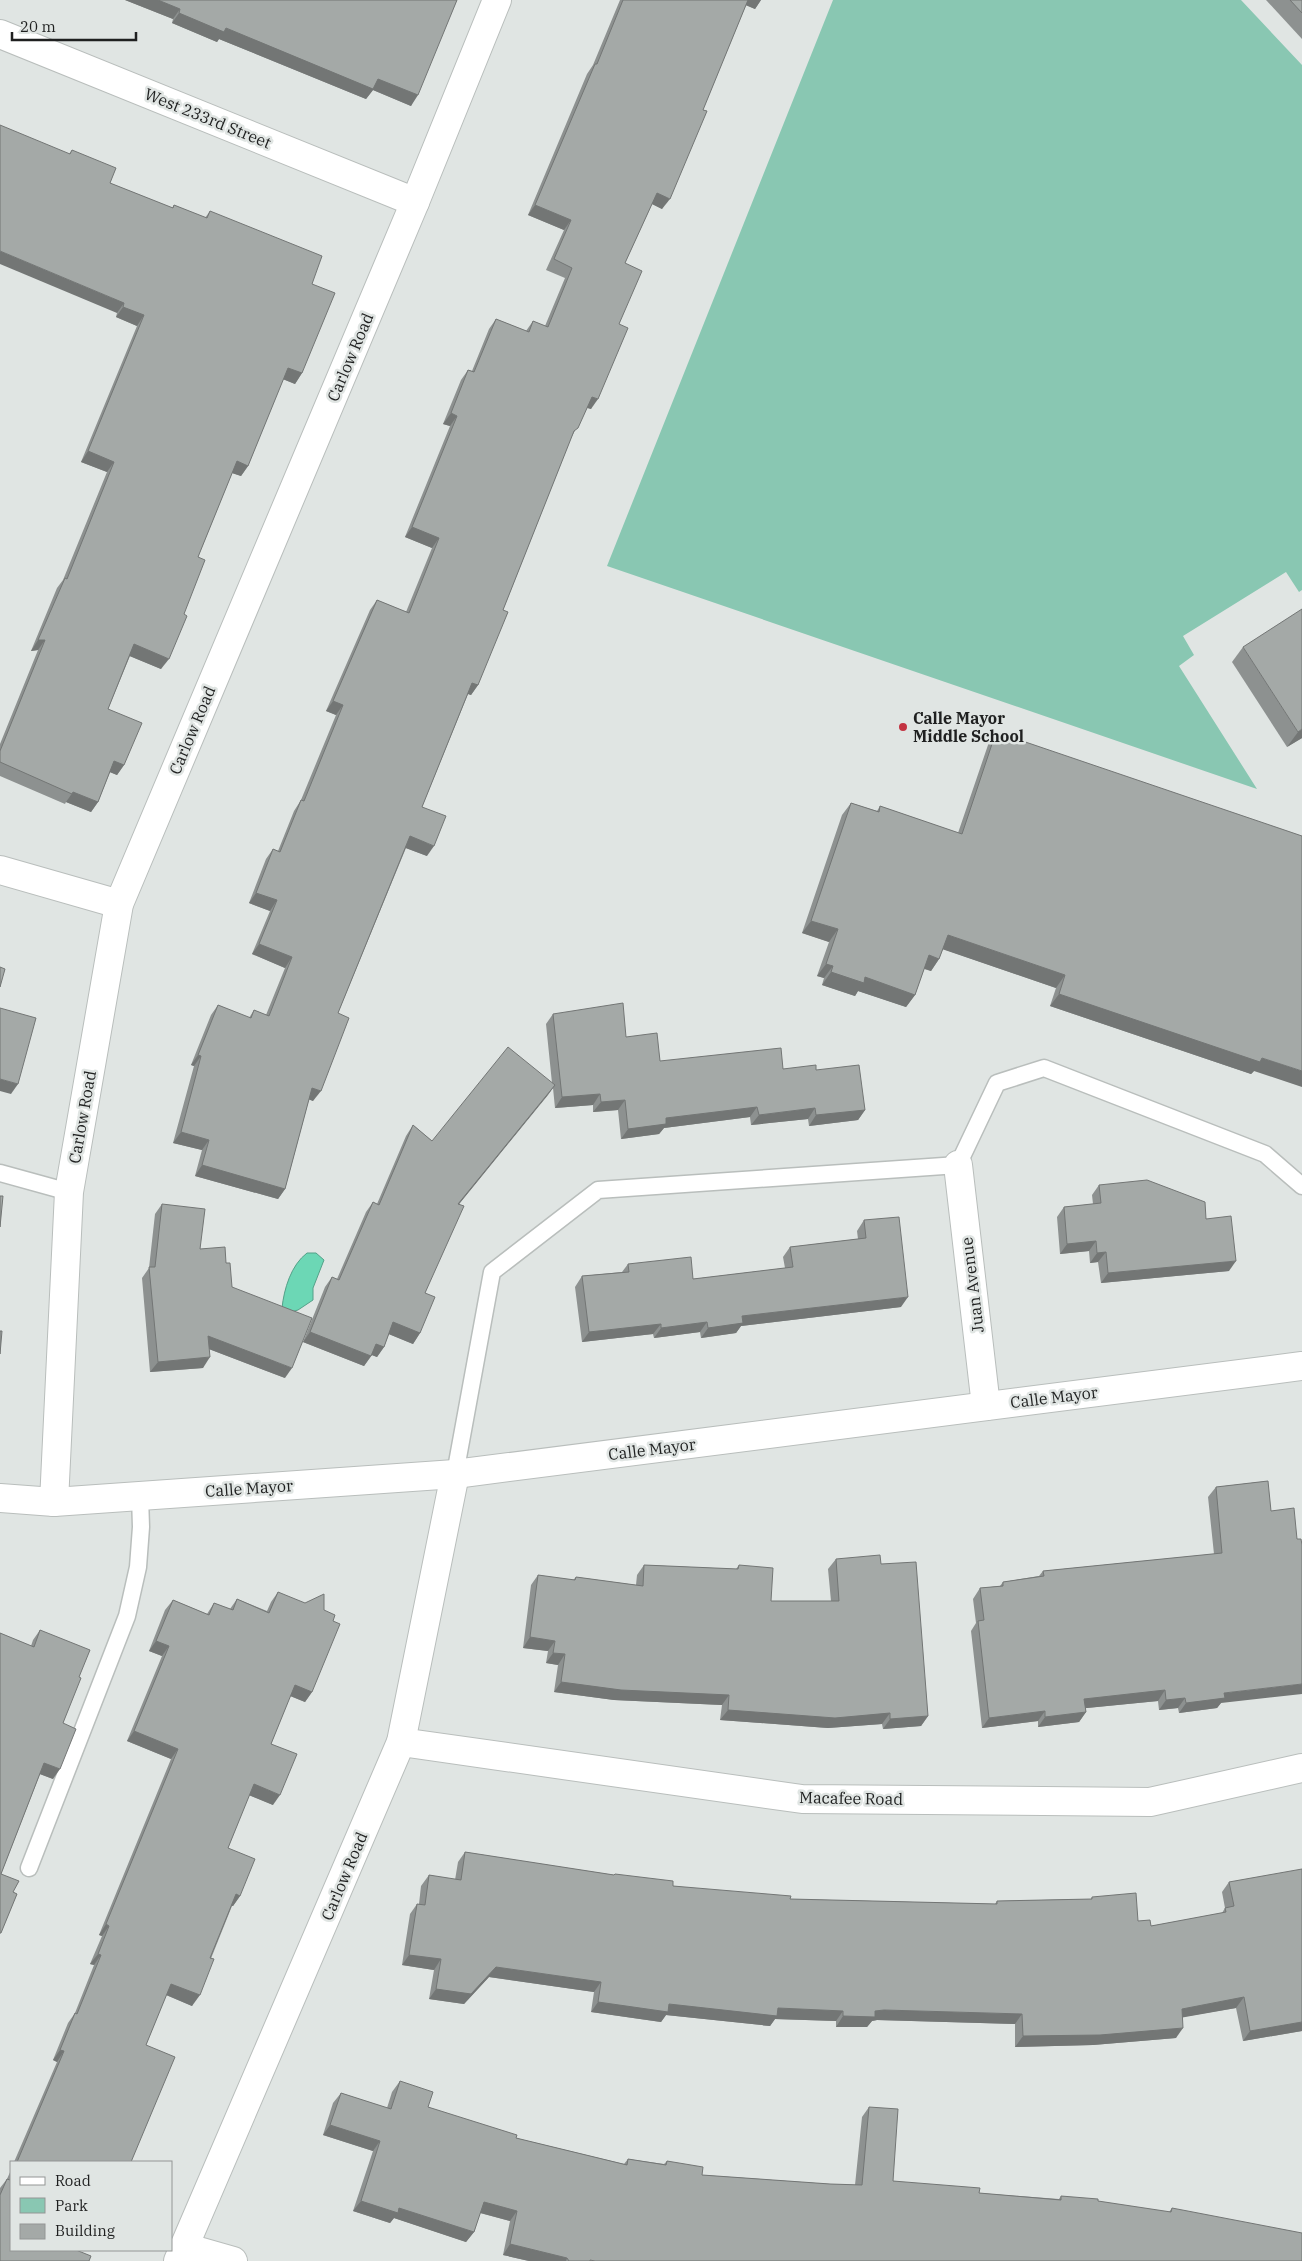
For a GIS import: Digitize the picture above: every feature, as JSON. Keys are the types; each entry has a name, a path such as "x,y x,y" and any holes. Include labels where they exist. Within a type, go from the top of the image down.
{"street":[{"name":"Carlow Road","path":"54,1502 69,1192 119,904 415,202 497,0"},
{"name":"West 233rd Street","path":"0,34 415,202"},
{"path":"0,870 119,904"},
{"name":"Juan Avenue","path":"958,1165 986,1406"},
{"name":"Calle Mayor","path":"0,1498 54,1502 455,1474 1302,1366"},
{"name":"Carlow Road","path":"181,2254 401,1742 455,1474"},
{"name":"Macafee Road","path":"401,1742 802,1799 1150,1802 1302,1768"},
{"path":"181,2254 233,2261"}],"lane":[{"path":"455,1474 492,1272 598,1190 958,1165 996,1083 1044,1068 1265,1154 1302,1186"},
{"path":"0,1172 69,1192"},
{"path":"29,1868 127,1616 138,1567 141,1527 140,1496"}],"green space":[{"path":"833,0 1241,0 1302,65 1302,590 1299,592 1286,572 1183,636 1194,655 1179,666 1257,789 607,566"}],"shaded area":[{"path":"307,1253 316,1253 324,1260 313,1288 313,1300 298,1310 287,1313 282,1308 284,1293 297,1264"}],"building":[{"path":"158,0 457,0 418,95 378,79 373,89 226,28 224,32 179,13 180,9"},
{"path":"623,0 748,0 703,110 707,111 670,199 657,193 625,263 642,271 619,324 628,328 598,399 592,397 578,428 574,431 503,610 508,612 478,685 472,683 422,807 446,816 434,846 410,836 338,1013 349,1018 321,1091 312,1088 285,1189 202,1165 209,1140 181,1132 201,1056 198,1055 218,1005 251,1018 254,1010 269,1016 292,957 259,944 277,900 256,893 273,849 280,852 301,800 304,801 343,705 333,701 377,600 409,613 439,538 412,527 457,416 451,413 468,370 474,372 496,319 529,332 533,321 548,327 572,268 554,259 571,220 535,205"},
{"path":"1290,0 1302,0 1302,13"},
{"path":"0,125 70,154 72,150 116,168 110,183 173,208 174,205 207,218 210,211 322,256 312,284 335,293 302,373 288,368 248,466 237,461 198,557 205,560 184,614 187,616 169,659 134,644 108,709 142,723 124,765 114,761 98,802 73,792 72,794 0,762 0,751 45,640 38,640 65,578 67,579 114,462 88,451 144,315 123,307 124,303 0,251"},
{"path":"1302,609 1302,729 1298,732 1243,647"},
{"path":"996,732 1302,836 1302,1071 1262,1058 1260,1062 1059,994 1065,975 948,935 939,959 929,955 915,995 865,977 864,983 831,972 833,966 826,964 838,929 811,921 851,803 879,812 880,806 962,834"},
{"path":"0,967 5,969 0,987"},
{"path":"623,1003 626,1037 657,1033 660,1061 781,1048 783,1069 816,1065 816,1070 859,1065 865,1110 816,1115 815,1108 759,1115 757,1107 666,1118 666,1124 628,1129 625,1100 601,1102 600,1094 562,1097 553,1014"},
{"path":"0,1008 36,1018 18,1084 0,1079"},
{"path":"508,1047 555,1085 458,1204 464,1206 425,1293 435,1297 420,1333 393,1322 384,1347 376,1344 371,1356 310,1332 332,1277 339,1280 373,1202 379,1205 413,1125 432,1141"},
{"path":"1147,1180 1205,1202 1206,1219 1231,1216 1236,1261 1108,1273 1106,1252 1097,1253 1096,1241 1067,1244 1064,1207 1101,1203 1099,1185"},
{"path":"0,1196 3,1196 0,1227"},
{"path":"162,1204 205,1209 200,1249 225,1247 226,1263 230,1263 232,1287 312,1318 292,1368 208,1336 210,1357 158,1362 149,1267 155,1267"},
{"path":"899,1217 908,1297 742,1316 743,1323 708,1328 707,1322 661,1328 661,1324 589,1332 582,1276 629,1272 628,1264 691,1257 693,1279 793,1267 790,1247 866,1238 864,1220"},
{"path":"0,1331 2,1331 0,1354"},
{"path":"1268,1481 1271,1511 1294,1508 1297,1539 1301,1539 1302,1684 1224,1693 1225,1698 1186,1703 1185,1698 1166,1700 1165,1690 1084,1699 1086,1712 1045,1717 1045,1711 989,1718 978,1621 984,1620 980,1588 1003,1586 1003,1582 1044,1576 1043,1571 1222,1553 1216,1487"},
{"path":"880,1555 881,1564 916,1562 928,1716 890,1719 890,1713 835,1718 728,1710 729,1695 621,1690 561,1682 565,1654 553,1653 555,1641 530,1637 538,1575 575,1580 576,1577 643,1586 644,1565 738,1569 739,1565 773,1568 771,1601 839,1601 836,1559"},
{"path":"278,1592 305,1603 324,1594 324,1610 335,1615 333,1621 340,1624 312,1692 295,1685 271,1744 297,1754 280,1795 254,1784 228,1848 255,1859 240,1896 236,1894 210,1958 214,1959 200,1995 171,1984 146,2045 175,2057 131,2161 17,2161 64,2051 60,2050 75,2013 77,2014 101,1955 98,1954 109,1926 106,1924 178,1749 134,1731 169,1646 156,1641 173,1600 209,1615 214,1603 233,1610 237,1599 269,1613"},
{"path":"40,1630 90,1650 63,1723 76,1729 60,1769 44,1763 1,1874 19,1881 13,1892 17,1894 0,1933 0,1633 34,1647"},
{"path":"465,1852 614,1875 673,1881 673,1886 791,1896 790,1899 997,1904 997,1901 1092,1899 1092,1897 1136,1893 1138,1921 1150,1920 1151,1926 1226,1912 1225,1908 1234,1906 1229,1882 1302,1869 1302,2022 1250,2031 1244,1997 1182,2009 1183,2028 1100,2035 1023,2036 1022,2014 884,2010 875,2011 875,2017 843,2016 843,2011 778,2008 777,2016 669,2004 668,2012 598,2002 601,1982 496,1967 471,1994 436,1989 441,1959 409,1955 417,1904 425,1905 429,1875 461,1880"},
{"path":"400,2081 433,2092 428,2107 517,2135 516,2138 627,2165 628,2159 666,2165 667,2161 703,2167 702,2175 830,2184 862,2185 869,2107 898,2109 893,2181 980,2188 979,2193 1061,2200 1061,2196 1098,2199 1098,2201 1171,2212 1172,2208 1302,2233 1302,2261 569,2261 567,2258 510,2244 517,2211 484,2202 474,2232 399,2208 398,2213 361,2201 380,2141 330,2125 341,2093 391,2109"},
{"path":"7,2179 10,2180 10,2251 78,2251 91,2256 89,2261 0,2261 0,2195"}],"place":[{"name":"Calle Mayor Middle School","path":"903,727"}]}
